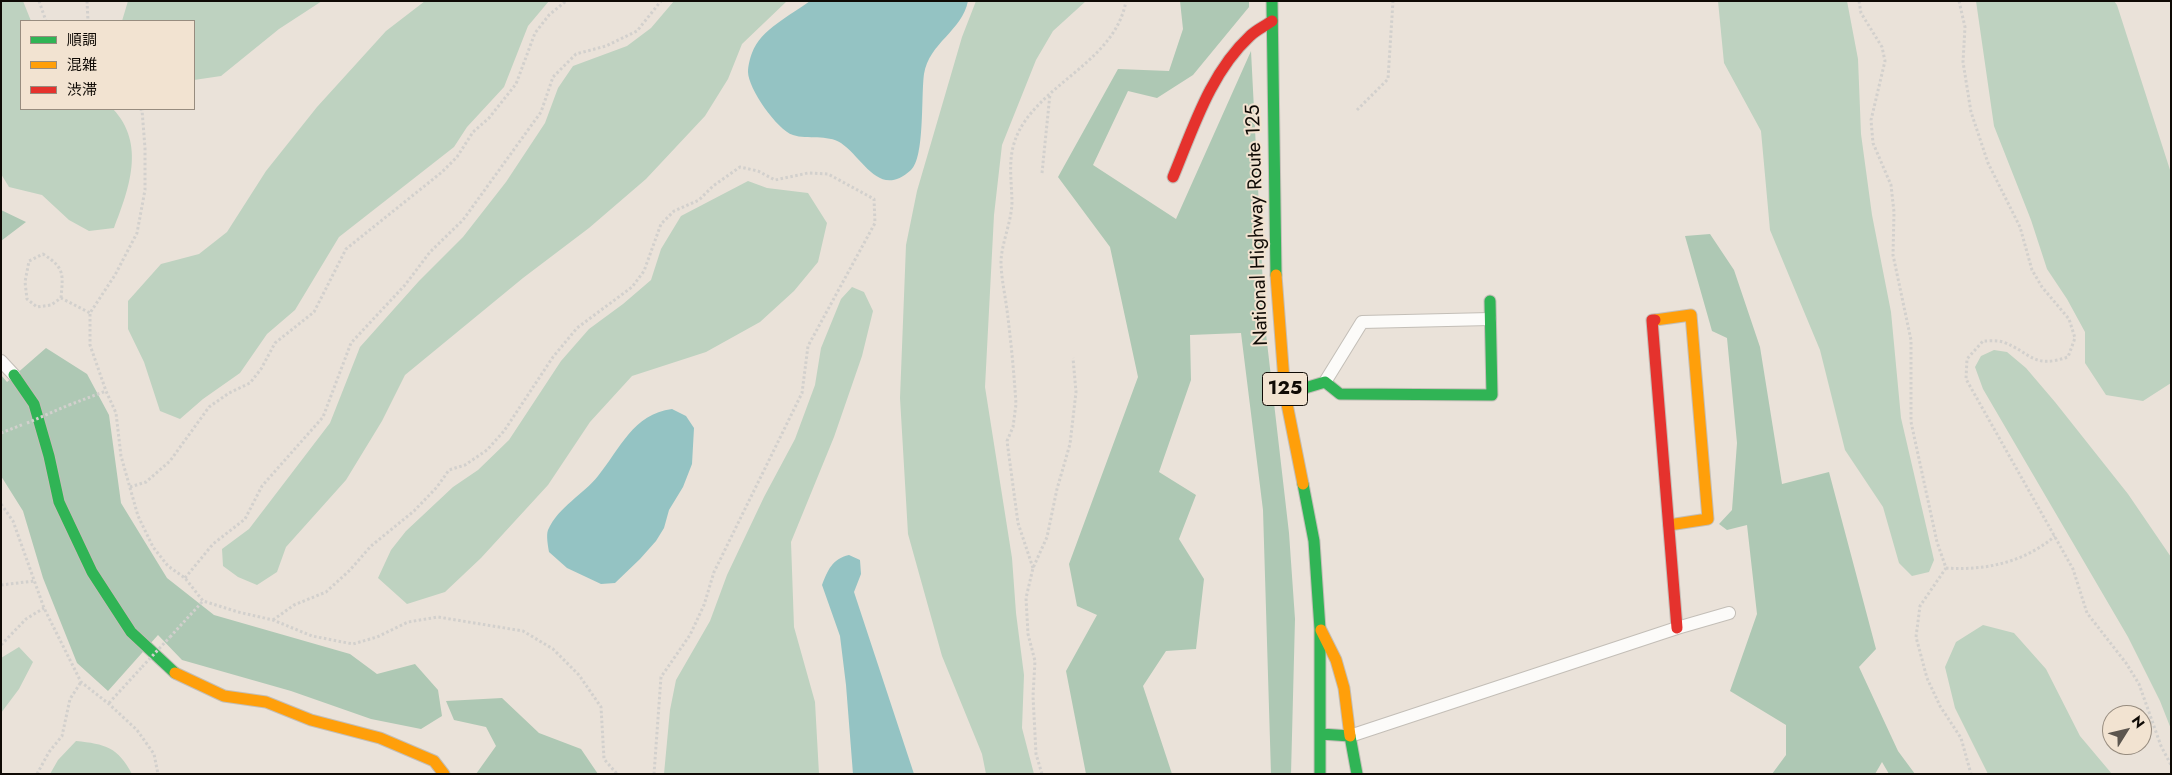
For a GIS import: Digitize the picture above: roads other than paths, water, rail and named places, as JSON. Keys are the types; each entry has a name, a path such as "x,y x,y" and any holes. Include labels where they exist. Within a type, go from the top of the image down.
{"main road":[{"name":"National Highway Route 125","path":"1272,1 1276,296 1285,394 1314,541 1320,629 1320,774"},
{"path":"1172,177 1207,97 1229,60 1250,36 1272,21"},
{"path":"1285,394 1325,382 1340,394 1492,395 1490,301"},
{"path":"1669,525 1708,518 1691,315 1652,320 1677,628"},
{"path":"14,375 34,404 49,456 59,502 92,572 131,632 174,672 224,696 266,702 311,720 380,738 434,761 444,774"},
{"path":"1320,629 1336,660 1344,688 1357,774"},
{"path":"1321,734 1350,736"}],"street":[{"path":"1325,382 1362,322 1490,319"},
{"path":"1,361 14,375"},
{"path":"1350,736 1677,628 1729,613"}],"water":[{"path":"810,1 968,1 959,21 927,63 923,84 919,153 911,170 900,178 890,180 881,178 836,140 799,136 786,132 764,108 758,98 749,79 748,72 751,55 756,44 769,30"},
{"path":"672,409 686,416 694,428 692,464 683,487 669,510 664,528 656,541 615,583 601,584 567,568 549,552 547,541 547,532 558,514 592,483 637,425 659,412"},
{"path":"849,555 860,560 861,574 854,592 914,774 853,774 840,636 822,585 835,562"}]}
